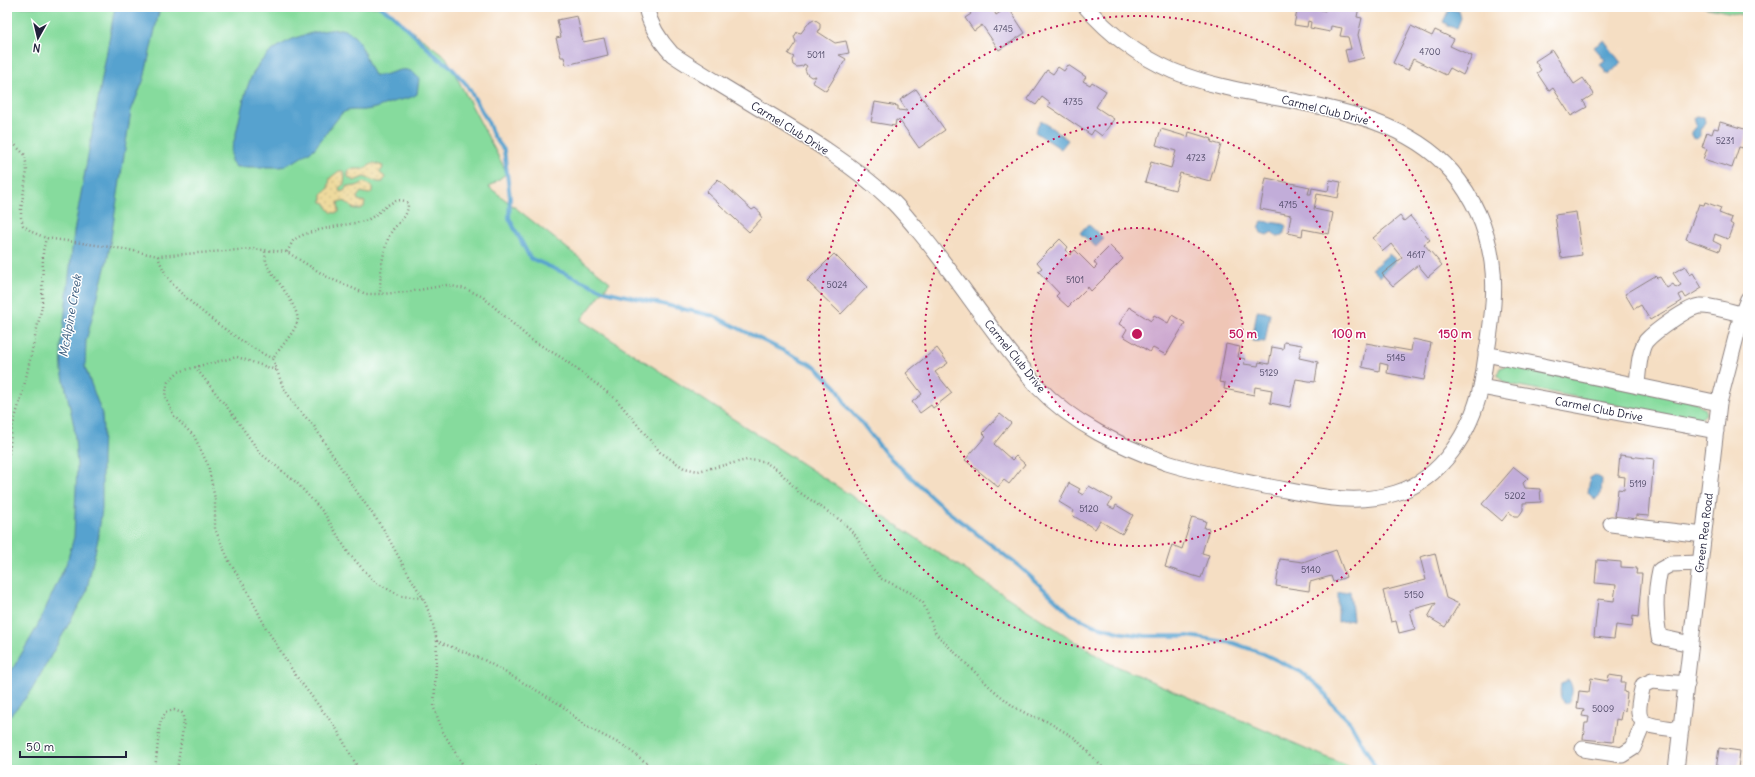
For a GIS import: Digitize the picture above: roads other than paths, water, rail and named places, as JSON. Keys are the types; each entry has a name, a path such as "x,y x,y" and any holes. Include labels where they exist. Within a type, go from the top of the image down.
{"street":[{"name":"Carmel Club Drive","path":"646,7 652,26 660,41 672,54 843,161 895,204 934,249 1007,348 1039,387 1064,410 1092,430 1122,446 1170,464 1216,477 1337,499 1375,498 1398,493 1413,487 1430,475 1446,460 1456,446 1468,424 1481,386 1490,329 1493,292 1493,270 1491,256 1478,212 1465,190 1443,163 1414,140 1381,124 1348,113 1228,87 1170,70 1143,56 1118,39 1086,7"},
{"name":"Green Rea Road","path":"1676,770 1719,403 1742,314 1748,299"},
{"path":"1637,386 1638,364 1645,342 1670,322 1689,310 1700,306 1742,314"},
{"path":"1486,354 1719,403"},
{"name":"Carmel Club Drive","path":"1481,386 1716,432"},
{"path":"1611,524 1704,535"},
{"path":"1691,644 1659,637 1656,623 1657,583 1660,570 1671,564 1700,563"},
{"path":"1681,730 1648,725 1640,720 1638,712 1643,685 1652,681 1687,684"},
{"path":"1583,749 1622,755 1633,748 1644,722"}],"water":[{"name":"McAlpine Creek","path":"115,7 160,7 144,79 131,111 108,257 86,341 85,367 102,414 103,430 102,509 98,539 86,593 30,693 7,719 7,676 36,629 67,562 74,537 77,466 74,426 62,371 61,348 74,232"},
{"path":"1449,9 1459,11 1461,18 1457,28 1447,26 1447,24 1443,22"},
{"path":"341,29 354,36 362,48 374,75 387,74 403,70 409,70 414,73 419,79 417,94 409,98 373,109 350,110 344,112 314,149 295,161 281,167 236,167 231,161 231,151 247,88 257,67 265,57 288,41 300,36 327,30"},
{"path":"1604,40 1621,63 1608,75 1600,64 1605,60 1594,47"},
{"path":"1697,116 1704,117 1705,122 1700,130 1700,136 1697,139 1693,138 1691,132 1696,126 1694,118"},
{"path":"1041,120 1068,140 1061,149 1035,132"},
{"path":"1262,221 1284,224 1286,226 1283,236 1277,237 1272,232 1267,235 1261,233 1259,228"},
{"path":"1088,224 1104,239 1096,247 1080,233"},
{"path":"1389,254 1396,260 1380,277 1372,269"},
{"path":"1257,311 1270,313 1265,342 1252,341"},
{"path":"1595,475 1602,479 1601,494 1596,499 1588,493 1590,478"},
{"path":"1350,591 1353,620 1338,622 1338,593"},
{"path":"1569,680 1572,686 1572,692 1571,698 1567,704 1561,698 1560,689 1561,683"}],"waterway":[{"path":"380,7 392,14 439,59 449,65 467,85 488,122 493,135 504,150 510,197 509,218 530,258 605,291 714,316 816,367 837,388 847,407 886,454 946,510 1020,567 1071,614 1093,625 1123,633 1146,636 1188,636 1233,643 1262,653 1301,672 1322,689 1330,702 1350,722 1377,770"}]}
